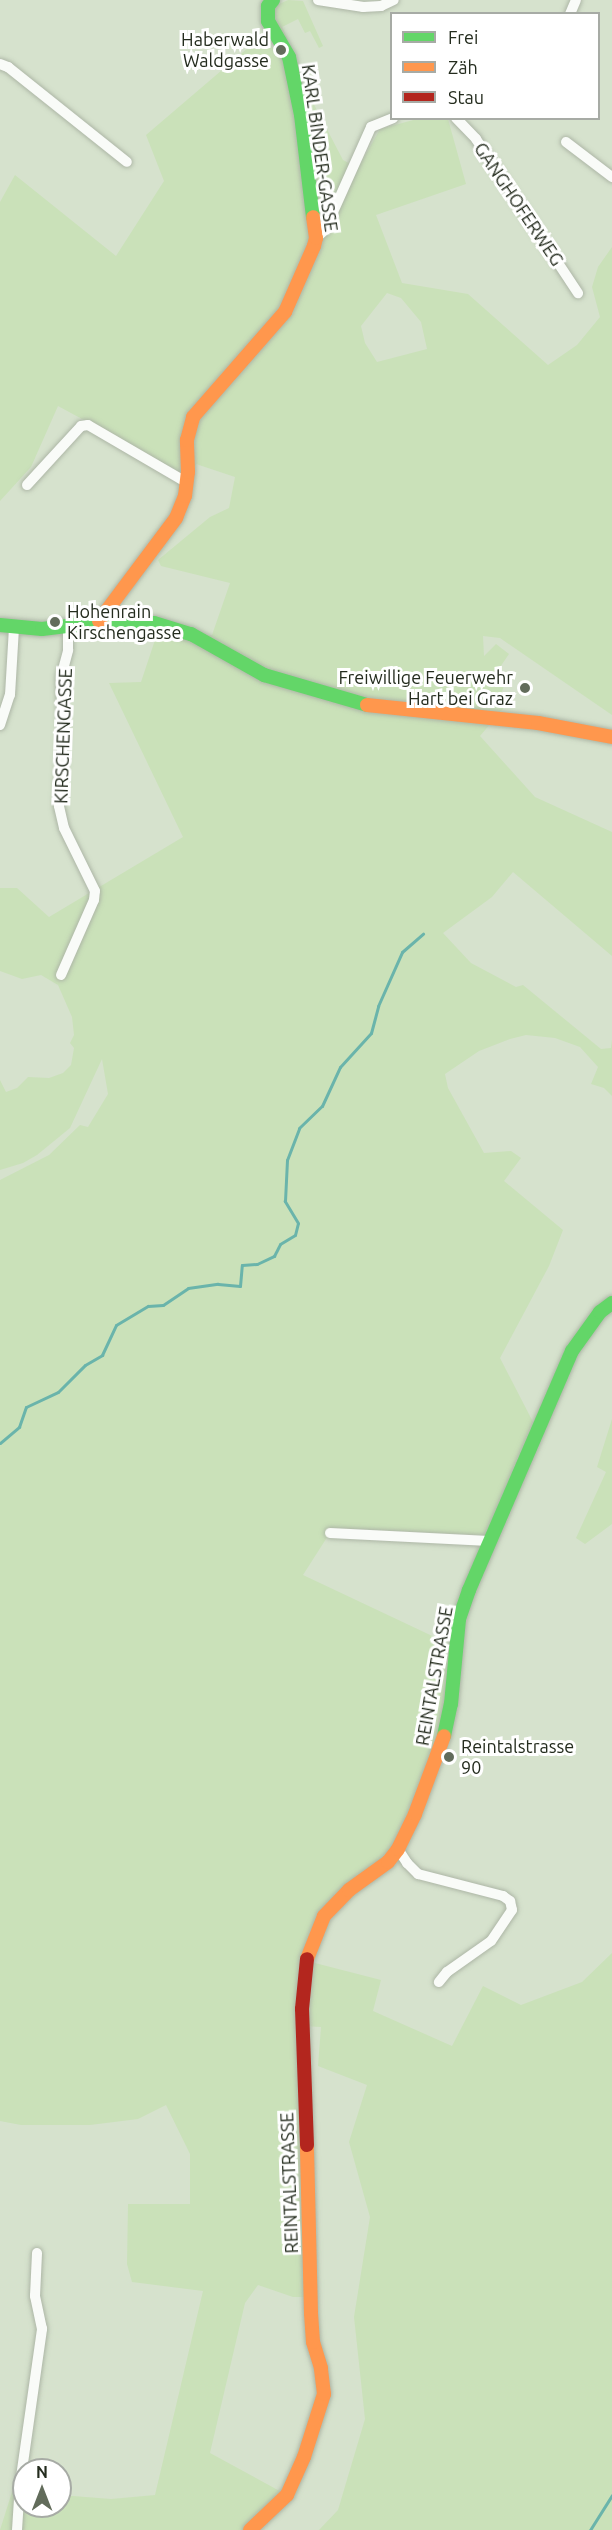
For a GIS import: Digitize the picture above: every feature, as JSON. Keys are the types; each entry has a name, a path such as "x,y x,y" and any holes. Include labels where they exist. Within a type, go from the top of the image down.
{"street":[{"path":"318,0 363,7 381,6 394,0"},
{"name":"KARL BINDER-GASSE","path":"99,621 106,608 177,518 186,482 187,440 193,417 285,312 316,238 301,115 287,52 268,21 266,2"},
{"path":"0,64 8,67 127,162"},
{"path":"316,238 325,230 371,127 390,119"},
{"name":"GANGHOFERWEG","path":"458,120 476,139 578,293"},
{"path":"566,142 612,177"},
{"path":"27,485 81,426 88,425 186,482"},
{"path":"0,725 10,695 7,626 68,627 99,621 131,620 173,627 207,642 264,675 351,702 378,707 547,724 612,738"},
{"name":"KIRSCHENGASSE","path":"61,975 94,900 95,891 64,828 59,806 63,735 61,677 68,650 68,627"},
{"name":"REINTALSTRASSE","path":"250,2530 287,2494 303,2457 324,2394 321,2367 313,2342 310,2313 310,2228 302,2009 308,1953 324,1916 349,1890 388,1862 398,1849 442,1745 451,1704 459,1619 489,1541 572,1351 600,1312 612,1302"},
{"path":"330,1533 489,1541"},
{"path":"398,1849 418,1874 503,1896 510,1901 512,1910 491,1941 447,1972 439,1982"},
{"path":"17,2530 20,2484 42,2330 35,2296 37,2253"}],"green space":[{"path":"288,0 303,1 323,46 319,48 310,31 305,33 298,19 282,27 288,39 285,43 272,17 277,5"},
{"path":"262,36 298,74 343,160 358,168 380,129 413,120 448,120 466,184 376,215 402,283 468,294 548,365 577,345 600,317 592,287 598,267 612,247 612,715 500,638 483,636 484,656 496,644 509,654 496,673 506,679 499,701 507,704 480,736 535,797 612,832 612,956 513,872 492,897 443,933 471,963 516,987 523,985 601,1049 611,1048 612,1040 612,1096 604,1088 591,1084 598,1067 580,1047 555,1038 526,1035 510,1039 479,1051 445,1074 448,1088 484,1153 511,1151 521,1158 504,1181 563,1230 549,1266 500,1358 533,1422 485,1535 333,1528 303,1575 462,1650 456,1698 398,1849 324,1916 311,1962 381,1980 373,2011 452,2046 483,1986 521,2005 582,1982 612,1953 612,2530 319,2530 338,2510 365,2419 354,2317 370,2217 349,2142 367,2085 318,2066 321,2027 302,2026 305,2297 293,2297 258,2285 245,2303 210,2453 287,2495 256,2530 0,2530 12,2492 12,2518 72,2518 72,2496 111,2499 155,2495 203,2291 132,2282 127,2264 128,2204 190,2204 190,2154 166,2105 138,2119 90,2125 21,2125 0,2121 0,1180 49,1155 80,1125 88,1127 108,1094 102,1059 70,1128 37,1155 23,1163 0,1170 0,1080 6,1092 17,1088 28,1077 49,1078 63,1073 71,1065 74,1048 70,1043 74,1035 72,1017 58,985 41,975 22,979 0,971 0,888 17,888 49,917 183,837 109,683 141,682 156,637 212,635 230,583 161,566 158,560 210,517 229,508 235,477 196,464 191,478 58,406 31,467 0,501 0,202 15,175 116,256 164,181 146,135","holes":["387,293 401,298 421,322 427,349 377,362 365,343 361,326"]},
{"path":"612,1419 612,1524 585,1544 576,1538 606,1472 597,1467"}],"waterway":[{"path":"0,1443 19,1427 26,1407 58,1392 85,1365 102,1355 116,1325 148,1306 163,1305 188,1288 218,1284 240,1286 242,1265 257,1264 274,1256 280,1244 295,1235 298,1223 285,1201 287,1160 299,1128 322,1106 340,1067 371,1033 378,1006 402,952 423,934"},
{"path":"590,2530 612,2495"}],"traffic: fast":[{"path":"273,0 268,6 268,21 289,57 301,115 313,217"},
{"path":"0,625 42,629 116,620 154,623 191,634 264,675 367,705"},
{"path":"444,1736 451,1704 459,1619 469,1590 572,1351 600,1312 612,1303"}],"traffic: slow":[{"path":"99,621 176,518 185,496 188,472 187,440 193,417 285,312 314,246 316,238 313,217"},
{"path":"367,705 538,723 612,737"},
{"path":"307,1959 324,1916 349,1890 388,1862 398,1849 415,1814 444,1736"},
{"path":"250,2530 287,2495 304,2457 324,2394 321,2368 313,2342 311,2313 307,2145"}],"traffic: jam":[{"path":"307,1959 302,2009 307,2145"}],"place":[{"name":"Haberwald Waldgasse","path":"281,50"},
{"name":"Hohenrain Kirschengasse","path":"55,622"},
{"name":"Freiwillige Feuerwehr Hart bei Graz","path":"525,688"},
{"name":"Reintalstrasse 90","path":"449,1757"}]}
